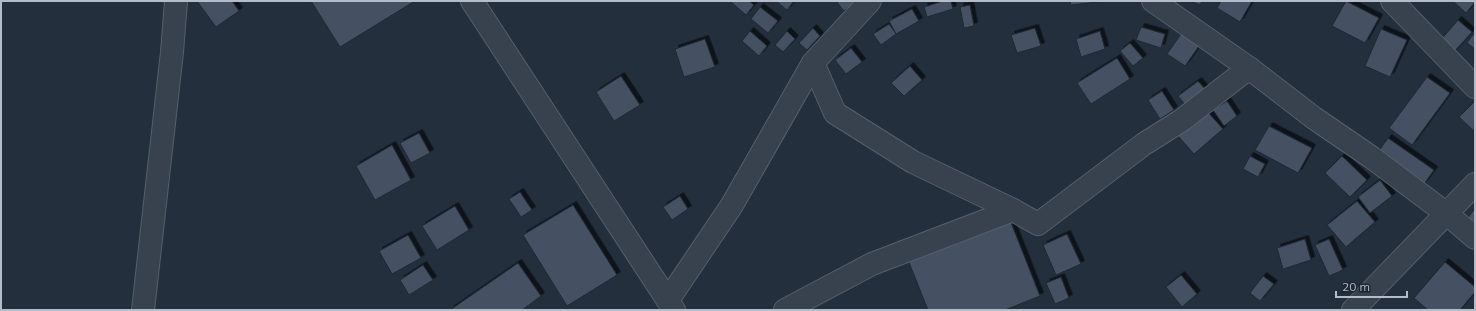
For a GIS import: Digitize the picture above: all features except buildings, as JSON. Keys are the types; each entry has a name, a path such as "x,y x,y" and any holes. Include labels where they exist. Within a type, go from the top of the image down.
{"street":[{"path":"143,310 172,52 176,1"},
{"path":"472,1 671,305 732,205 813,63 870,1"},
{"path":"1153,1 1249,68 1314,118 1371,157 1447,214 1475,238"},
{"path":"1392,1 1475,87"},
{"path":"813,63 835,113 913,162 1013,210 1038,224 1144,144 1182,120 1249,68"},
{"path":"1353,310 1475,184"},
{"path":"785,310 872,264 1013,210"}]}
